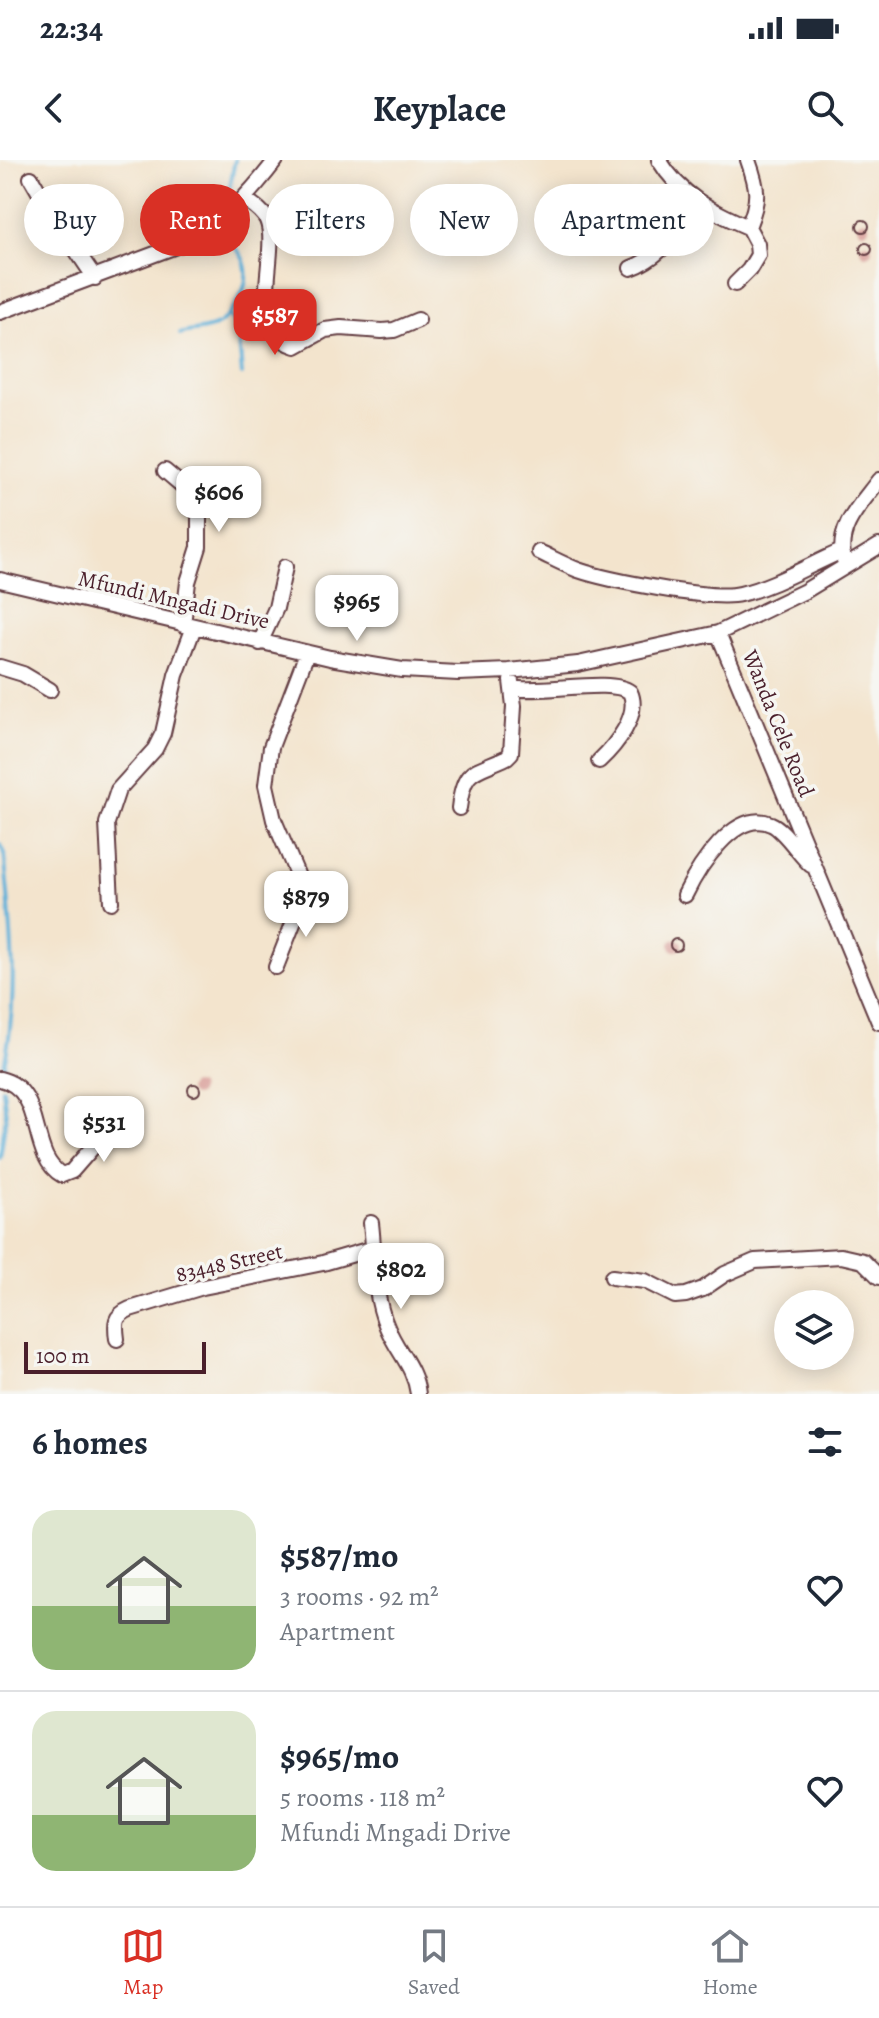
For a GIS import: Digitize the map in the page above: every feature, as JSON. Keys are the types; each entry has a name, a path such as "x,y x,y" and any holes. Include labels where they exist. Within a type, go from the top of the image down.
{"street":[{"path":"250,193 276,160"},
{"path":"659,160 676,184"},
{"path":"748,160 758,192 748,227"},
{"path":"31,178 95,278"},
{"path":"250,203 263,213 269,226 268,308 274,329 286,341 296,346 319,332 332,329 394,330 418,320"},
{"path":"714,210 748,227 757,244 758,255 735,284"},
{"path":"0,312 151,256"},
{"path":"631,268 653,256"},
{"path":"111,902 107,823 118,790 155,749 163,733 189,626 188,582 199,547 199,512 191,493 165,471"},
{"path":"847,568 842,551 847,524 879,480"},
{"name":"Wanda Cele Road","path":"879,546 847,568 764,613 718,633 879,1022"},
{"path":"539,552 605,577 700,594 729,596 764,586 842,551"},
{"path":"260,643 276,608 285,567"},
{"name":"Mfundi Mngadi Drive","path":"0,580 260,643 402,670 458,673 578,664 718,633"},
{"path":"276,967 305,893 274,820 266,785 271,747 307,653"},
{"path":"0,667 23,674 50,690"},
{"path":"459,808 462,789 470,773 511,753 512,688 509,671"},
{"path":"512,688 625,687 632,695 630,716 620,736 599,761"},
{"path":"685,895 695,873 711,852 749,822 776,826 816,870"},
{"path":"0,1079 13,1084 34,1112 47,1163 62,1175 72,1171 92,1148 126,1119"},
{"path":"371,1223 377,1297 396,1346 413,1368 418,1394"},
{"name":"83448 Street","path":"117,1339 116,1319 130,1309 214,1284 323,1263 374,1248"},
{"path":"612,1277 645,1281 675,1296 703,1289 725,1274 755,1261 841,1256 863,1261 879,1277"}],"building":[{"path":"863,220 869,226 863,232 857,226"},
{"path":"866,243 872,249 866,255 860,249"},
{"path":"676,939 682,945 676,951 670,945"},
{"path":"194,1084 200,1090 194,1096 188,1090"}],"waterway":[{"path":"230,184 235,160"},
{"path":"180,334 209,328 227,317 244,287 246,268 241,256"},
{"path":"228,315 238,334 242,374"},
{"path":"0,844 4,851 13,988 3,1071"},
{"path":"0,1158 6,1116 3,1089"}]}
